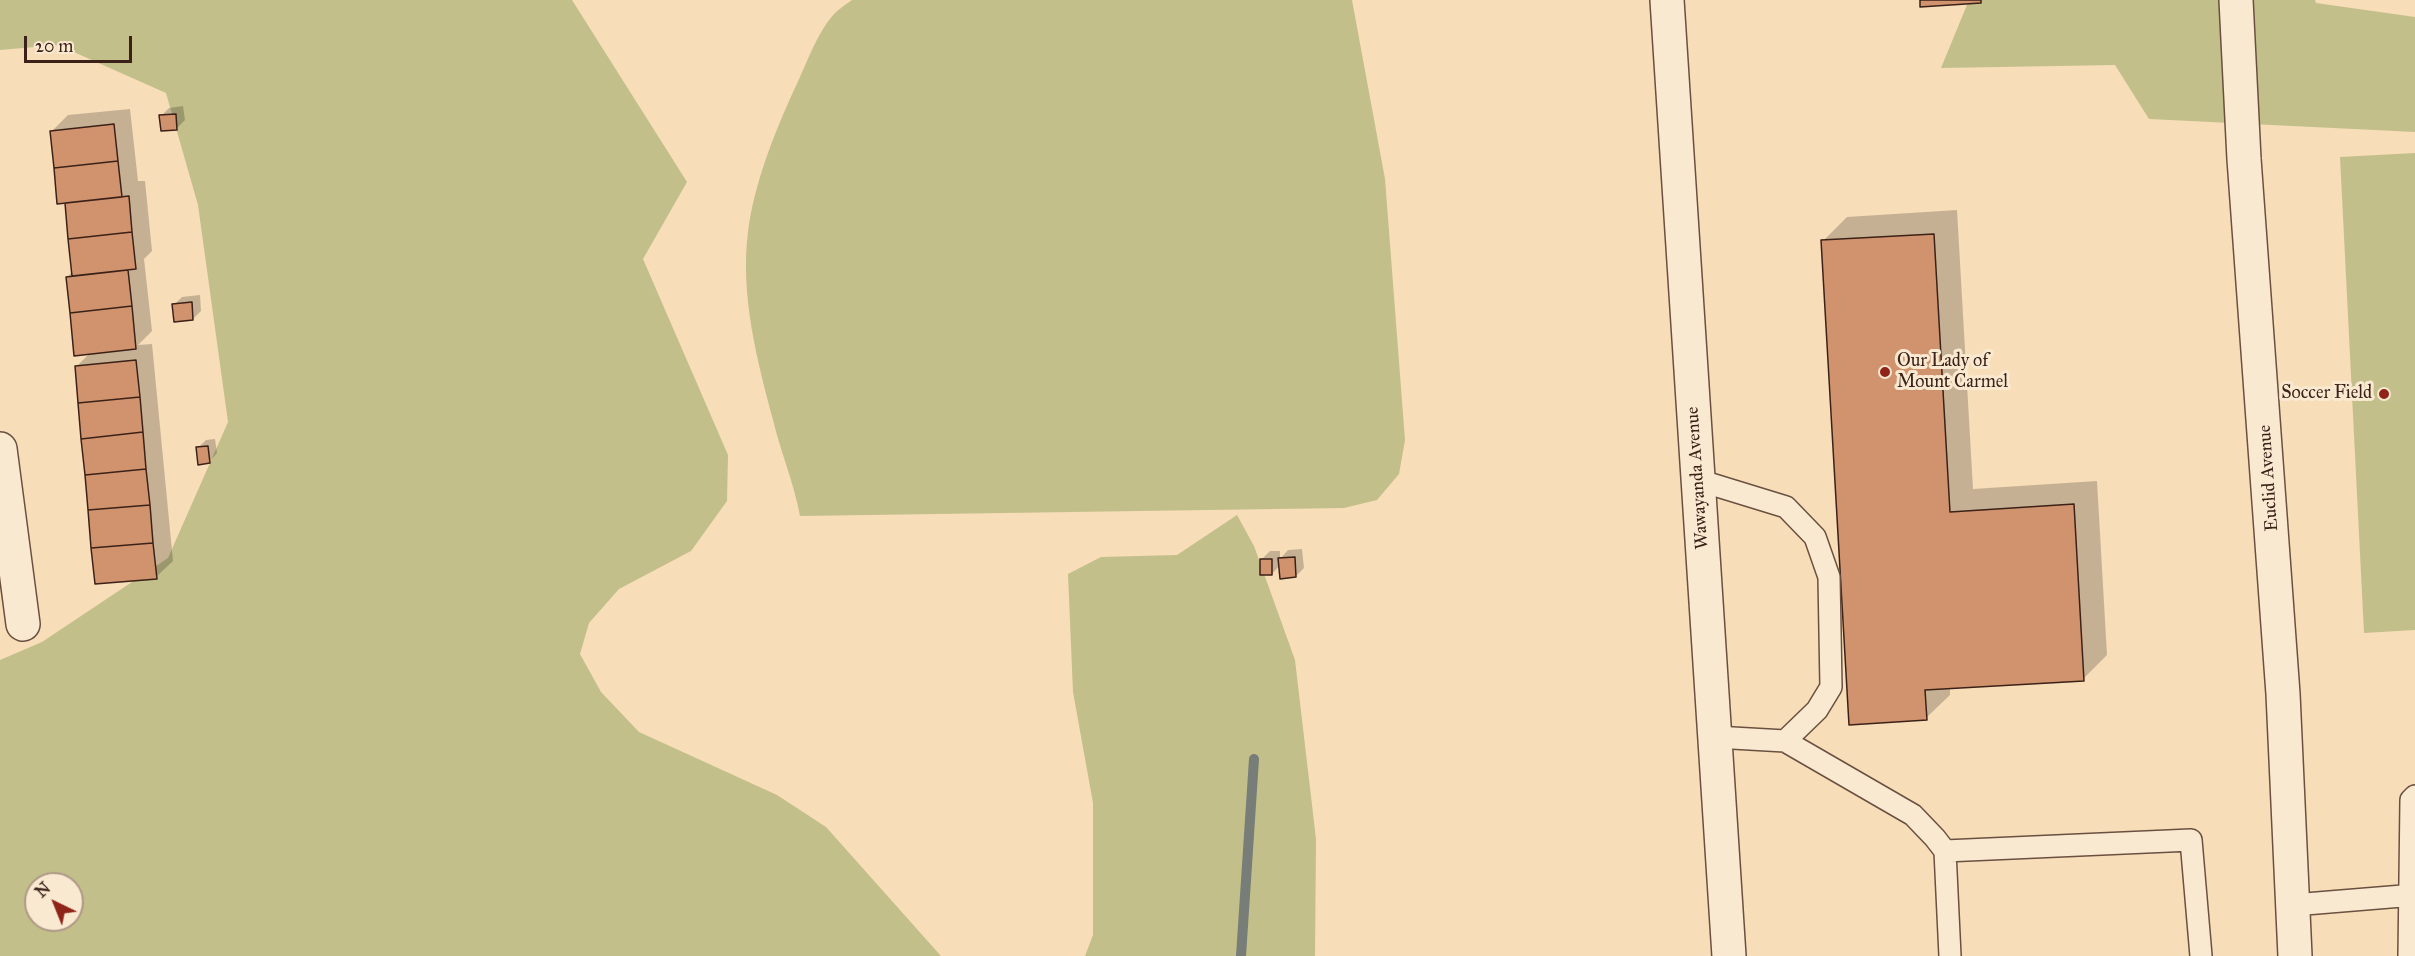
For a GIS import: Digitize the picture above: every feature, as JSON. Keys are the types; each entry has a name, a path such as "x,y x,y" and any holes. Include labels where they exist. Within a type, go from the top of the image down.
{"street":[{"name":"Wawayanda Avenue","path":"1667,0 1730,956"},
{"name":"Euclid Avenue","path":"2236,0 2244,159 2283,694 2295,956"},
{"path":"0,448 4,515 23,624"}],"lane":[{"path":"1698,480 1786,507 1815,537 1829,577 1831,687 1817,710 1785,741"},
{"path":"1715,737 1785,741 1913,815 1945,852 1950,956"},
{"path":"2409,956 2413,895 2411,800 2415,796"},
{"path":"1945,852 2191,840 2201,956"},
{"path":"2293,905 2413,895"}],"shaded area":[{"path":"0,0 572,0 687,182 643,259 728,455 727,501 691,551 619,589 589,623 580,654 601,692 639,732 777,795 826,827 941,956 0,956 0,660 42,642 168,558 228,422 198,205 166,93 58,45 0,50"},
{"path":"852,0 1352,0 1385,179 1405,440 1399,474 1377,500 1344,508 800,516 756,351 746,280 748,232 755,196 766,160 794,90 822,31 834,14"},
{"path":"1969,0 2315,0 2316,3 2415,17 2415,132 2149,119 2115,65 1941,68"},
{"name":"Soccer Field","path":"2415,153 2415,630 2364,633 2340,157"},
{"path":"1237,515 1254,546 1295,660 1316,839 1315,956 1085,956 1093,935 1093,803 1073,692 1068,574 1101,557 1177,555"}],"building":[{"path":"1920,0 1981,0 1981,3 1920,7"},
{"path":"176,114 177,130 161,131 159,115"},
{"path":"114,124 118,161 54,168 50,131"},
{"path":"118,161 122,197 57,204 54,168"},
{"path":"129,196 132,232 68,239 65,203"},
{"path":"132,232 136,269 72,276 68,239"},
{"name":"Our Lady of Mount Carmel","path":"1934,234 1950,512 2074,504 2084,681 1925,690 1927,720 1849,725 1821,240"},
{"path":"128,270 132,306 70,313 66,277"},
{"path":"192,302 193,320 174,322 172,304"},
{"path":"132,306 136,349 74,356 70,313"},
{"path":"136,360 140,397 78,403 75,366"},
{"path":"140,397 143,432 81,439 78,403"},
{"path":"143,432 146,469 85,475 81,439"},
{"path":"208,446 210,463 198,465 196,447"},
{"path":"146,469 150,505 88,510 85,475"},
{"path":"150,505 153,543 91,548 88,510"},
{"path":"153,543 157,579 95,584 91,548"},
{"path":"1295,557 1296,577 1280,579 1278,558"},
{"path":"1260,559 1272,559 1272,575 1260,575"}],"waterway":[{"path":"1241,956 1254,759"}],"place":[{"name":"Our Lady of Mount Carmel","path":"1885,372"},
{"name":"Soccer Field","path":"2384,394"}]}
